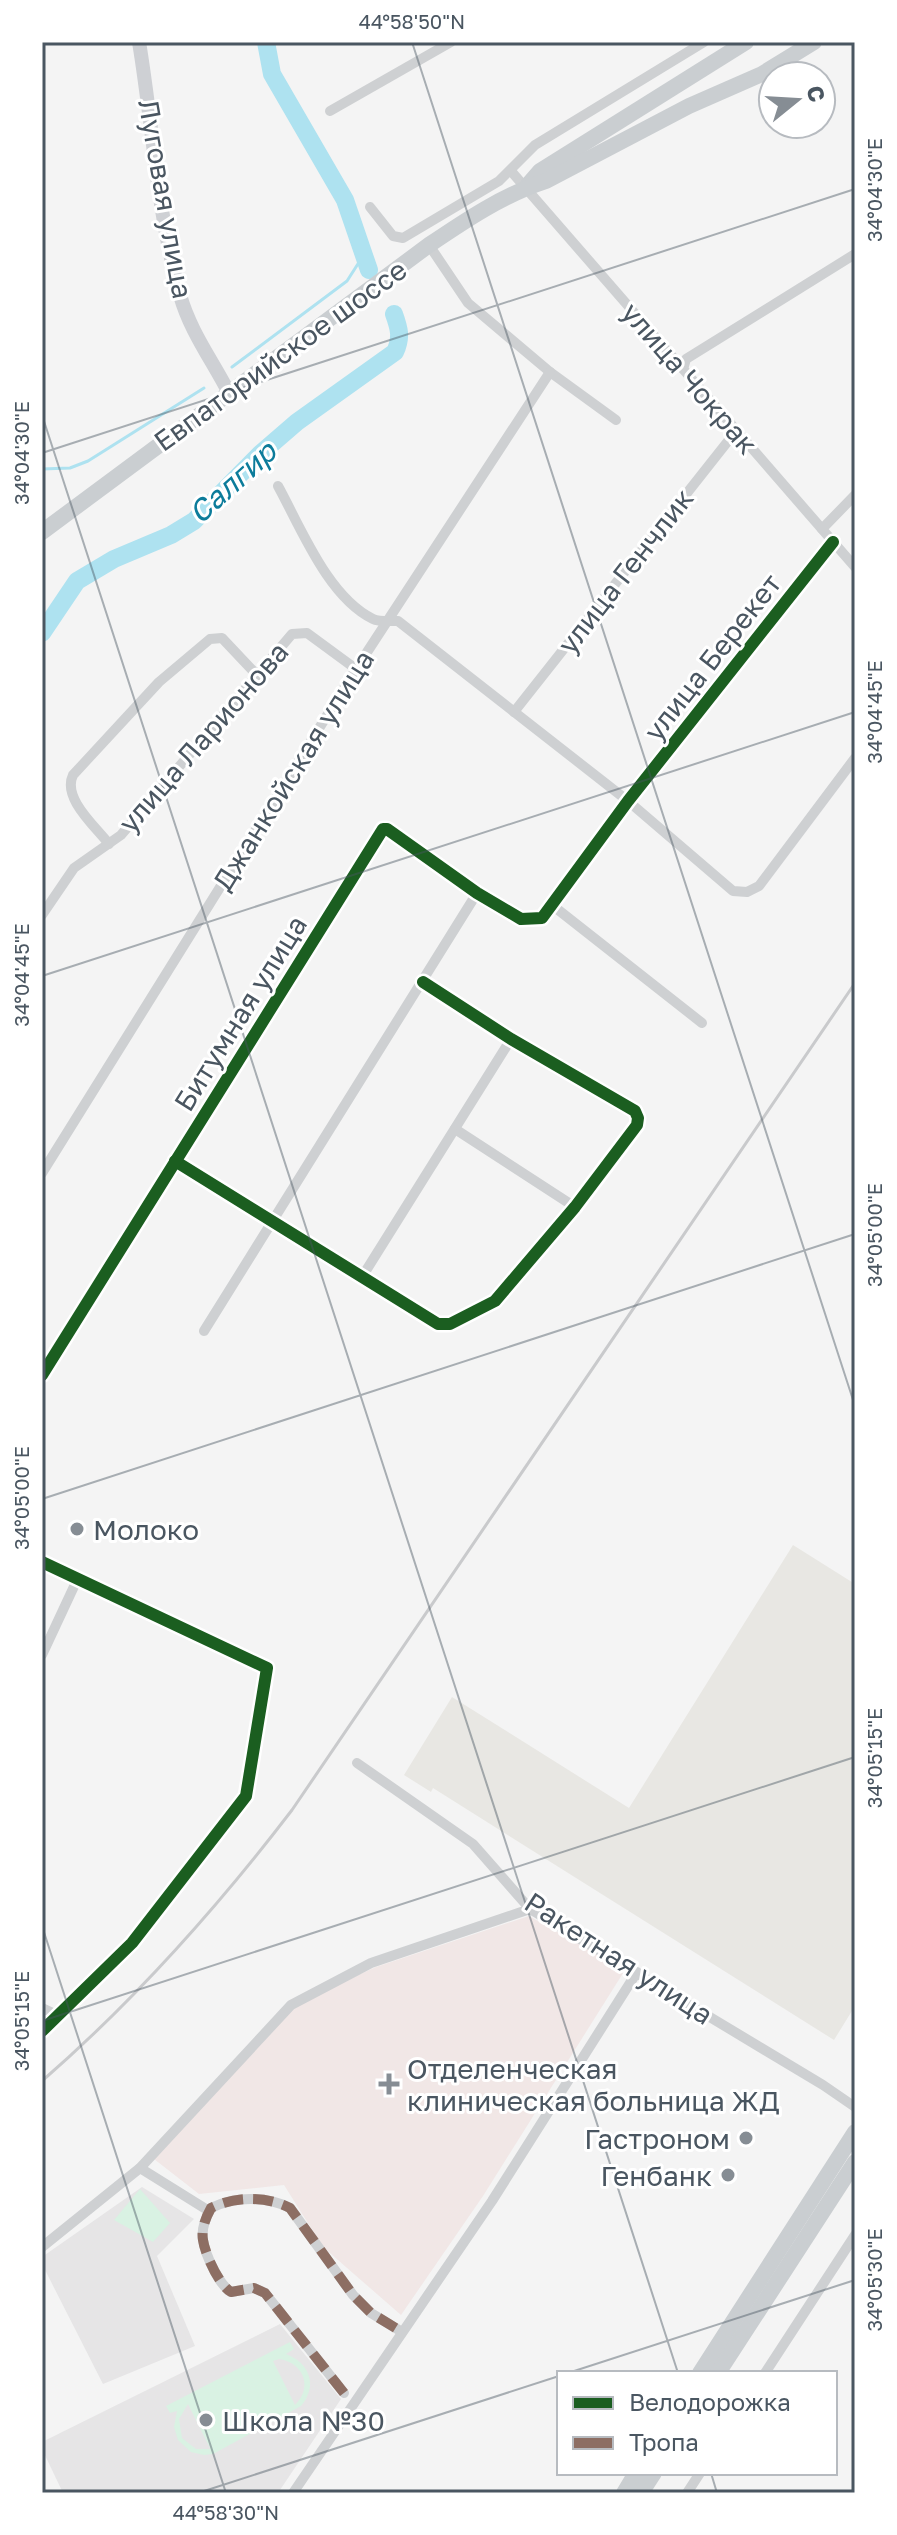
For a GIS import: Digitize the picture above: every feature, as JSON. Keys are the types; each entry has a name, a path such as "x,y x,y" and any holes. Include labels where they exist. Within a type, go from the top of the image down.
{"main road":[{"name":"Луговая улица","path":"139,42 166,224 180,295 200,344 229,393"},
{"name":"Евпаторийское шоссе","path":"525,188 540,171 746,42"},
{"name":"Евпаторийское шоссе","path":"785,60 814,42"},
{"path":"788,60 822,42"},
{"name":"Евпаторийское шоссе","path":"42,532 478,212 546,181 689,106 757,76"},
{"path":"701,2371 855,2132"},
{"path":"719,2371 855,2162"},
{"path":"624,2493 635,2475"},
{"path":"641,2493 653,2475"}],"street":[{"path":"330,111 451,42"},
{"path":"370,207 393,236 403,238 511,171 535,145 704,42"},
{"name":"улица Чокрак","path":"511,171 855,567"},
{"path":"429,245 468,303 550,372 616,420"},
{"path":"683,369 686,359 855,254"},
{"name":"Джанкойская улица","path":"42,1173 356,669 550,372"},
{"name":"улица Генчлик","path":"514,712 736,431"},
{"path":"278,486 324,574 342,594 375,620 398,621 628,801 733,891 747,892 759,886 855,758"},
{"path":"822,529 855,495"},
{"name":"улица Берекет","path":"535,920 542,918 628,801 833,542"},
{"name":"улица Ларионова","path":"42,915 74,868 121,835 288,638 307,633 356,669"},
{"path":"109,844 72,796 69,785 73,775 159,682 210,639 222,638 256,674"},
{"name":"Битумная улица","path":"42,1375 383,829 477,893 521,919 535,920"},
{"path":"204,1331 477,893"},
{"path":"552,905 702,1023"},
{"path":"175,1161 438,1324 450,1324 491,1305 575,1207 637,1125 637,1114 423,982"},
{"path":"362,1277 511,1039"},
{"path":"455,1129 575,1207"},
{"path":"42,1562 267,1668 246,1796 132,1943 42,2031"},
{"path":"42,1655 77,1580"},
{"name":"Ракетная улица","path":"357,1763 473,1844 530,1909 855,2107"},
{"path":"42,2247 140,2168 291,2005 371,1963 530,1909"},
{"path":"293,2493 492,2201 637,1972"},
{"path":"42,2008 59,2016"},
{"path":"140,2168 209,2211"},
{"path":"344,2393 265,2293 254,2288 231,2292 221,2285 203,2240 209,2211 218,2204 261,2198 290,2208 353,2295 371,2313 402,2332"},
{"path":"766,2371 855,2235"},
{"path":"687,2493 699,2475"}],"shaded area":[{"path":"793,1545 855,1584 855,2006 834,2040 433,1788 431,1792 404,1775 452,1697 629,1808"},
{"name":"Отделенческая клиническая больница ЖД","path":"529,1916 625,1970 483,2196 401,2315 323,2247 284,2185 199,2194 154,2159 293,2009 320,1992 376,1967"},
{"path":"142,2187 194,2219 157,2256 195,2346 103,2384 42,2264 42,2257"},
{"name":"Школа №30","path":"280,2324 341,2399 278,2493 63,2493 42,2449 42,2442"}],"green space":[{"path":"140,2189 170,2223 153,2242 114,2220"},
{"path":"290,2342 294,2349 286,2354 301,2363 309,2376 309,2391 301,2406 213,2454 191,2452 178,2440 174,2427 177,2411 170,2413 166,2406","holes":["279,2359 295,2365 303,2377 304,2391 295,2405 273,2361","188,2404 210,2448 210,2449 196,2449 182,2438 179,2419"]}],"waterway":[{"name":"Салгир","path":"266,42 272,74 345,200 369,270"},
{"path":"232,367 347,281 363,256"},
{"name":"Салгир","path":"42,633 77,581 114,559 171,535 194,521 260,454 297,422 395,352 399,333 394,314"},
{"path":"42,469 70,468 88,461 204,388"}],"railway":[{"path":"42,2081 110,2018 174,1952 292,1810 855,983"}],"marked path":[{"path":"344,2393 265,2293 254,2288 231,2292 222,2283 203,2240 203,2227 211,2208 230,2201 251,2199 271,2201 290,2208 353,2295 371,2313 402,2332"}],"cycle path":[{"path":"42,1375 383,829 521,919 542,918 628,801 833,542"},
{"path":"175,1161 438,1324 450,1324 495,1301 575,1207 637,1125 638,1118 635,1111 511,1039 423,982"},
{"path":"42,1562 267,1668 246,1796 132,1943 42,2031"}],"place":[{"name":"Молоко","path":"77,1529"},
{"name":"Отделенческая клиническая больница ЖД","path":"389,2084"},
{"name":"Гастроном","path":"746,2138"},
{"name":"Генбанк","path":"728,2175"},
{"name":"Школа №30","path":"206,2420"}]}
